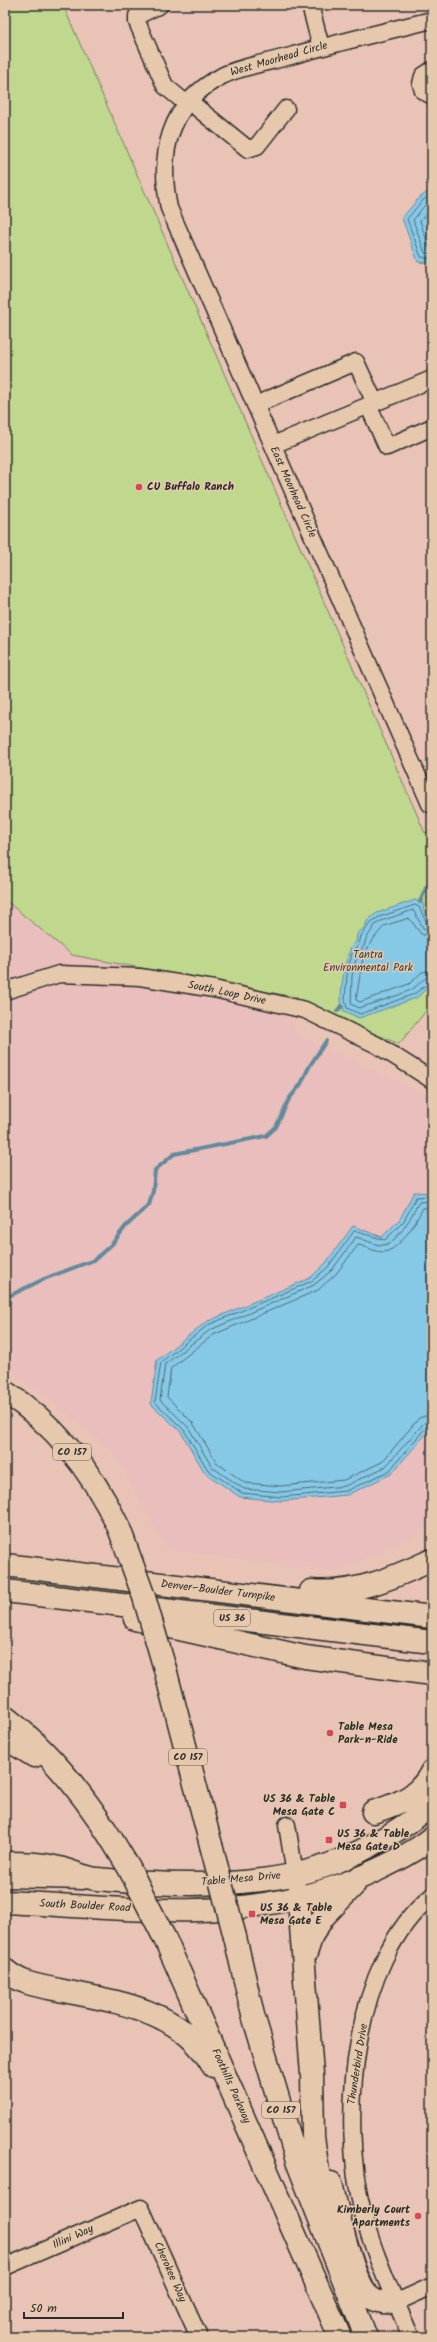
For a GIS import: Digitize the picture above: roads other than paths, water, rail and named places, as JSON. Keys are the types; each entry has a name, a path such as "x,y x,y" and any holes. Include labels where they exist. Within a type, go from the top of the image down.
{"highway":[{"name":"CO 157","path":"5,1392 35,1414 79,1460 99,1488 119,1528 144,1597 165,1669 235,1937 253,2015 282,2116 310,2197 341,2278 366,2337"},
{"path":"208,1590 337,1591 388,1580 432,1560"},
{"name":"Denver–Boulder Turnpike","path":"5,1565 432,1617"},
{"name":"US 36","path":"5,1591 432,1642"},
{"path":"31,1594 305,1658 432,1674"},
{"name":"CO 157","path":"5,1716 30,1738 72,1780 112,1840"},
{"path":"5,1738 23,1747 50,1769 112,1840"},
{"path":"427,1809 373,1812 409,1797 420,1789 432,1771"},
{"name":"Table Mesa Drive","path":"95,1879 200,1883 252,1881 295,1874 336,1862 357,1853 395,1832 427,1809"},
{"name":"Foothills Parkway","path":"112,1840 135,1880 165,1939 340,2337"},
{"path":"341,2278 322,2201 313,2138 312,2075 299,1899 358,1879 430,1840"},
{"path":"5,1863 56,1867 95,1879"},
{"path":"304,1960 312,1934 324,1916 358,1879"},
{"name":"South Boulder Road","path":"5,1902 164,1910 233,1910 299,1899"},
{"path":"5,1970 25,1983 138,2007 155,2013 173,2024 188,2035 207,2056 228,2099 248,2125"},
{"path":"312,2075 324,2152 336,2204 358,2276 369,2297 385,2303 397,2302"}],"main road":[{"path":"5,1877 95,1879"}],"street":[{"path":"160,5 137,16 136,22 165,86 248,149 257,146 286,109"},
{"path":"310,5 321,47"},
{"name":"West Moorhead Circle","path":"164,177 165,154 171,131 189,103 202,89 222,76 321,47 432,20"},
{"path":"432,70 423,76 421,84 423,91 432,96"},
{"name":"East Moorhead Circle","path":"164,177 169,208 431,804"},
{"path":"255,405 356,362 386,447 432,427"},
{"path":"273,446 432,379"},
{"name":"South Loop Drive","path":"5,991 59,974 140,977 214,989 305,1010 377,1044 432,1080"},
{"path":"287,1825 299,1899"},
{"name":"Thunderbird Drive","path":"411,2337 374,2249 358,2189 352,2144 352,2093 363,2028 373,1990 387,1954 402,1927 422,1904 432,1896"},
{"name":"Illini Way","path":"5,2267 141,2208"},
{"name":"Cherokee Way","path":"141,2208 198,2337"},
{"path":"397,2302 432,2286"}],"water":[{"path":"432,189 432,263 418,262 402,218 419,198"},
{"path":"415,900 423,903 424,911 432,925 432,984 416,998 359,1018 344,1011 341,999 343,977 349,951 352,945 356,942 357,934 364,928 368,920 377,913"},
{"path":"414,1192 432,1193 431,1428 391,1474 347,1495 281,1501 240,1497 205,1473 181,1432 151,1404 157,1360 206,1322 310,1278 325,1264 353,1226 382,1237 400,1219"}],"waterway":[{"path":"420,902 426,888 432,882"},
{"path":"337,1011 342,1006"},
{"path":"5,1298 44,1279 94,1260 112,1244 126,1226 149,1205 153,1191 155,1170 174,1154 266,1136 276,1127 289,1099 301,1084 309,1067 326,1041"}],"place":[{"name":"CU Buffalo Ranch","path":"139,487"},
{"name":"Table Mesa Park-n-Ride","path":"330,1733"},
{"name":"US 36 & Table Mesa Gate C","path":"343,1805"},
{"name":"US 36 & Table Mesa Gate D","path":"329,1840"},
{"name":"US 36 & Table Mesa Gate E","path":"252,1914"},
{"name":"Kimberly Court Apartments","path":"418,2216"}],"park label":[{"name":"Tantra Environmental Park","path":"368,961"}]}
